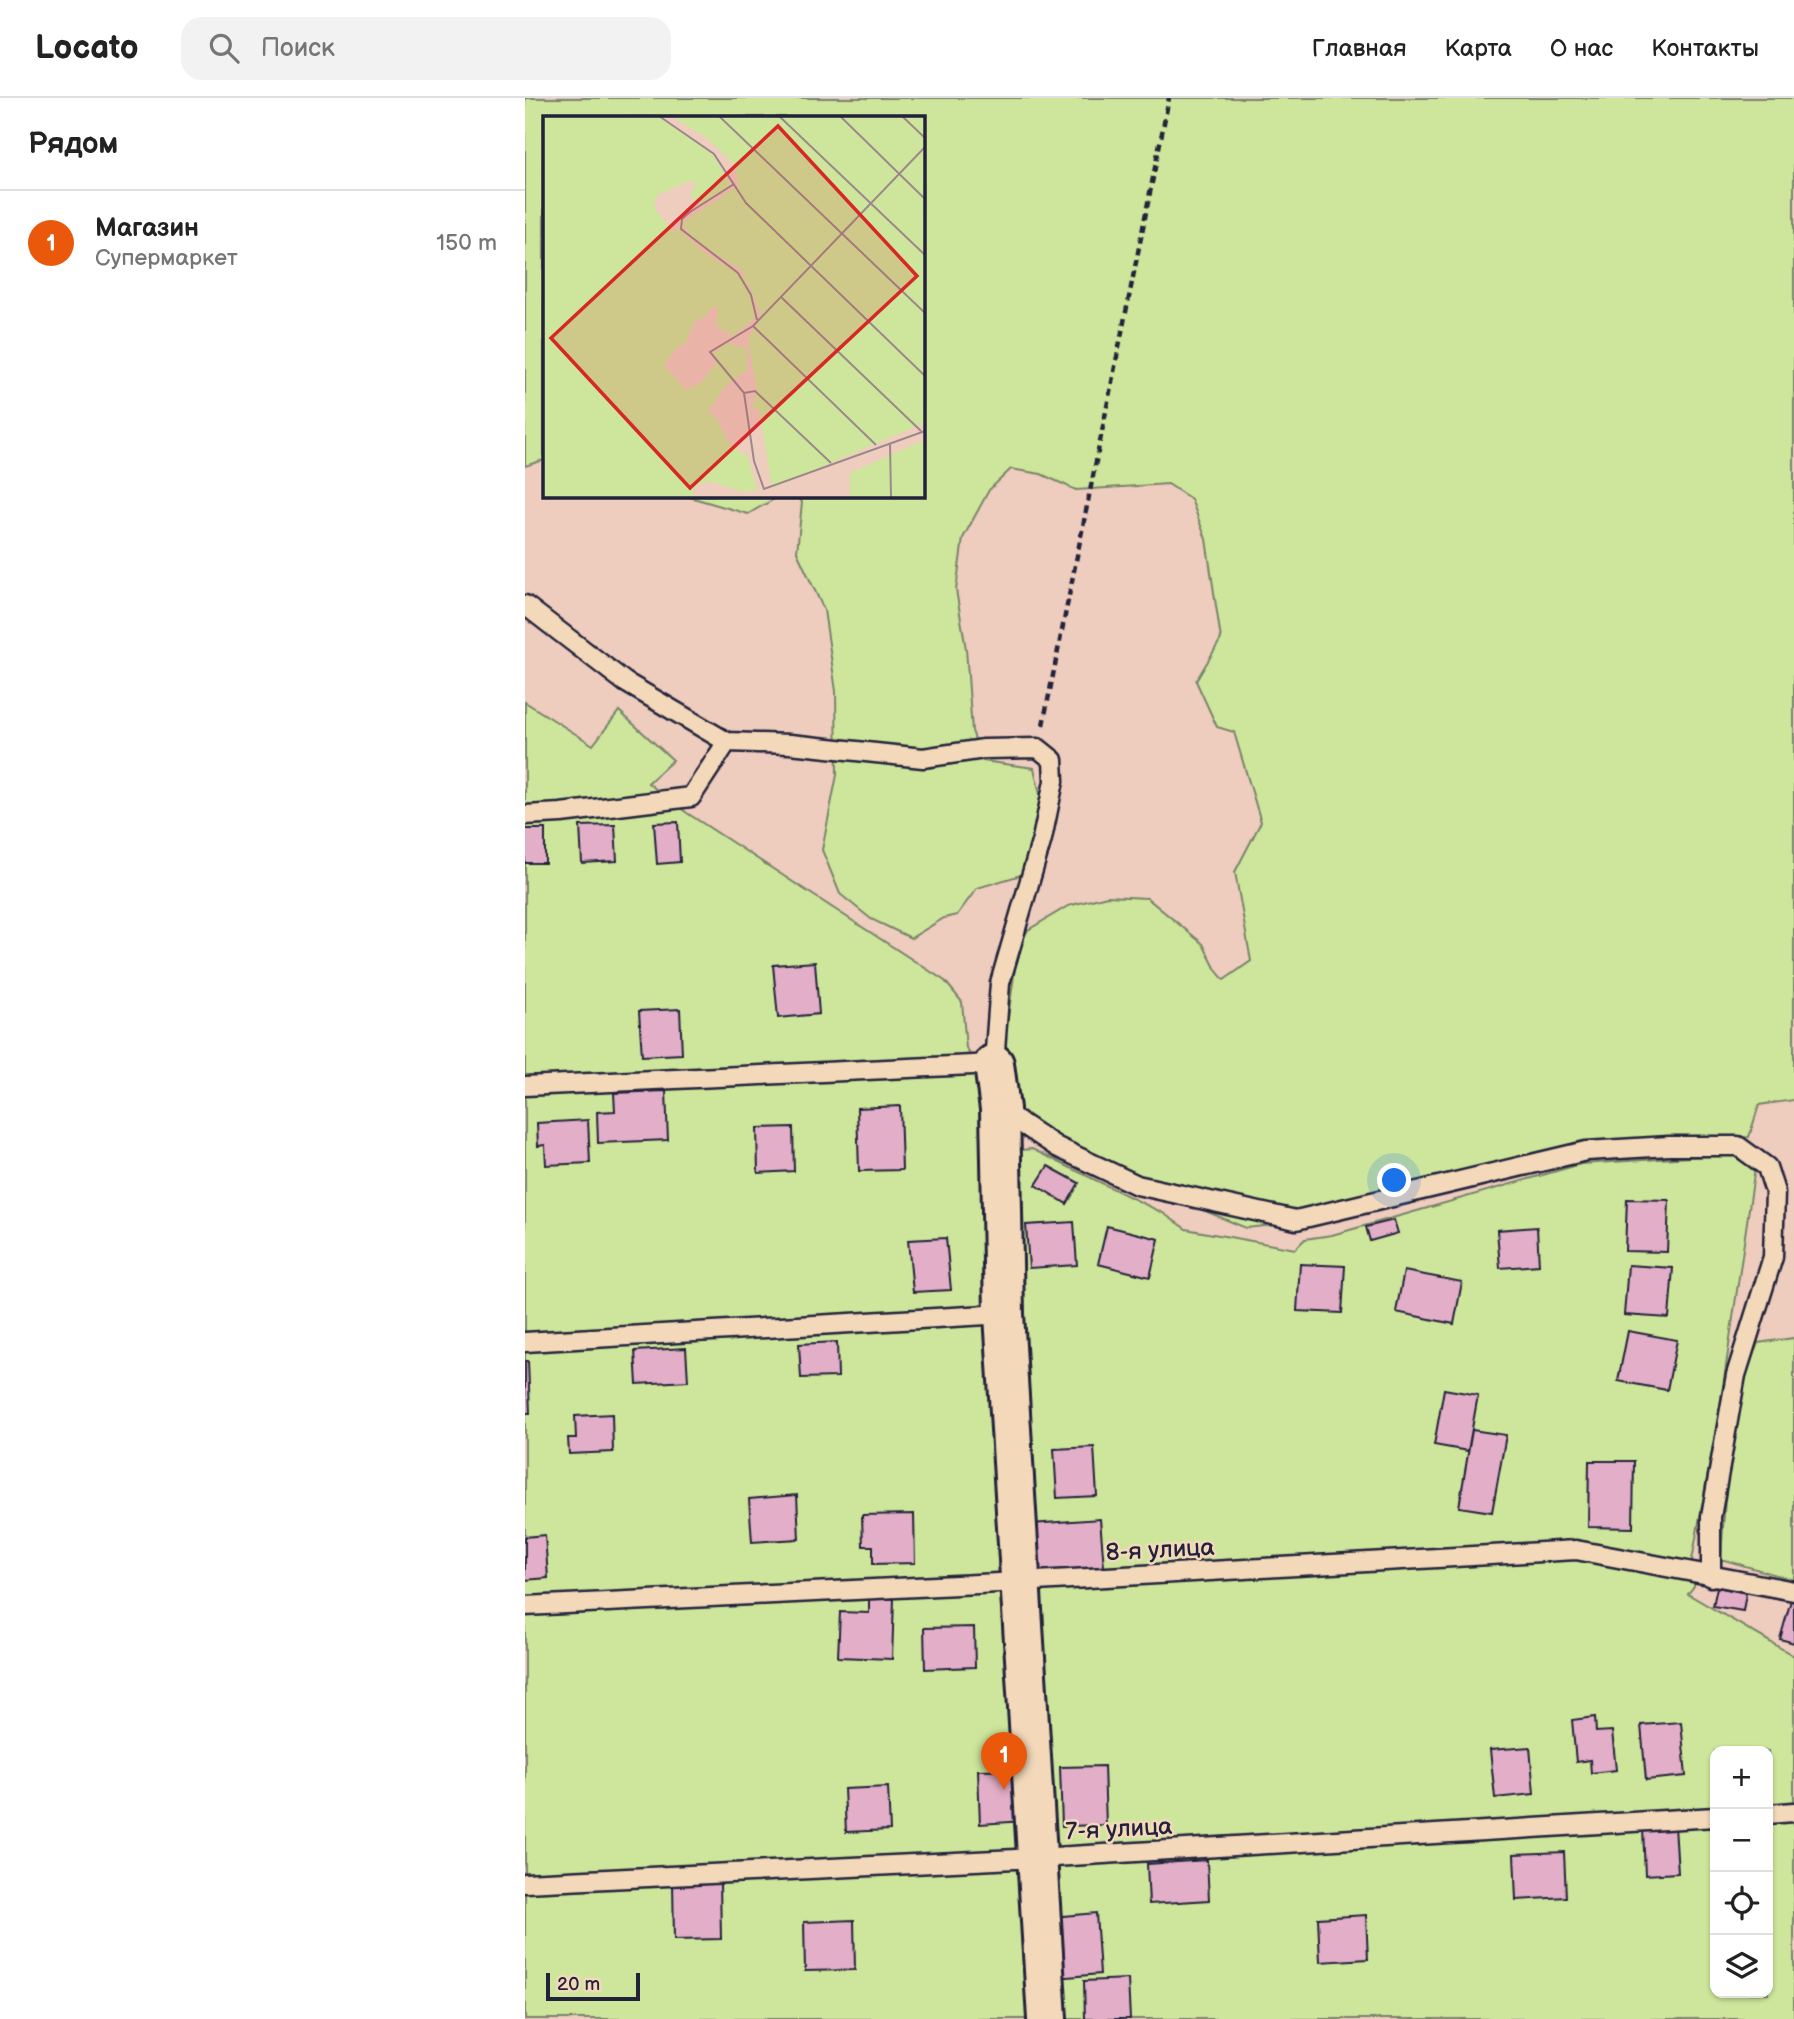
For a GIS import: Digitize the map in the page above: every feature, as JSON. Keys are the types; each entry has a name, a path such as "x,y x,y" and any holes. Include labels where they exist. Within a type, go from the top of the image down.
{"street":[{"path":"994,1064 1000,1109 1004,1314 1047,2019"}],"lane":[{"path":"525,605 625,682 727,742 790,744 923,758 984,749 1038,748 1053,760 1053,781 1042,839 1000,983 994,1064 525,1086"},
{"path":"525,815 691,797 727,742"},
{"path":"1000,1109 1057,1147 1137,1185 1296,1220 1586,1151 1669,1146 1738,1146 1767,1167 1775,1192 1773,1257 1737,1375 1711,1517 1711,1577"},
{"path":"525,1342 1004,1314"},
{"name":"8-я улица","path":"525,1606 1019,1582 1576,1550 1794,1591"},
{"path":"1773,1814 1794,1812"},
{"name":"7-я улица","path":"525,1883 1038,1858 1710,1817"}],"path":[{"path":"1038,748 1169,98"}],"green space":[{"path":"525,98 1794,98 1794,1100 1759,1105 1749,1137 1548,1151 1319,1220 1246,1228 1138,1183 1019,1118 1002,1061 1018,947 1028,930 1068,906 1107,896 1147,898 1203,944 1224,980 1251,961 1235,872 1261,822 1234,732 1217,727 1196,681 1221,639 1206,539 1191,499 1168,484 1076,490 1041,474 1011,469 989,490 963,538 956,590 966,649 972,731 983,761 1034,768 1042,803 1021,875 977,888 957,915 944,918 911,938 871,919 840,894 822,850 837,775 836,691 824,610 797,552 802,502 797,497 924,497 924,116 543,116 543,460 525,466"},
{"path":"690,497 778,497 748,514"},
{"path":"525,702 593,745 619,711 673,760 648,783 687,813 945,981 962,1002 966,1048 982,1074 1009,1151 1032,1149 1163,1213 1186,1229 1295,1249 1305,1239 1332,1235 1581,1164 1738,1154 1755,1167 1720,1407 1692,1560 1694,1586 1688,1594 1794,1656 1794,2019 525,2019"},
{"path":"1794,1338 1794,1580 1721,1559 1730,1449 1748,1369 1758,1343"}],"building":[{"path":"678,822 680,862 657,864 654,823"},
{"path":"615,825 617,861 582,863 580,826"},
{"path":"525,829 545,829 545,863 525,863"},
{"path":"815,962 819,1014 778,1018 773,965"},
{"path":"680,1009 682,1054 642,1056 639,1011"},
{"path":"666,1091 668,1140 598,1143 597,1112 615,1111 614,1093"},
{"path":"900,1106 902,1170 859,1171 857,1108"},
{"path":"588,1120 590,1163 546,1165 545,1145 538,1146 537,1123"},
{"path":"793,1127 794,1171 758,1173 757,1128"},
{"path":"1048,1166 1079,1183 1067,1204 1036,1185"},
{"path":"1627,1199 1669,1200 1667,1252 1625,1251"},
{"path":"1394,1220 1398,1233 1370,1241 1366,1227"},
{"path":"1074,1222 1077,1265 1029,1268 1026,1225"},
{"path":"1107,1226 1159,1239 1150,1277 1098,1264"},
{"path":"1537,1227 1539,1265 1500,1268 1497,1230"},
{"path":"946,1238 951,1290 913,1292 908,1240"},
{"path":"1300,1264 1345,1266 1342,1313 1297,1311"},
{"path":"1628,1265 1673,1268 1669,1318 1624,1315"},
{"path":"1404,1271 1462,1282 1454,1324 1396,1312"},
{"path":"1628,1331 1677,1340 1667,1390 1618,1381"},
{"path":"837,1342 838,1377 801,1378 799,1344"},
{"path":"686,1348 688,1381 637,1384 635,1351"},
{"path":"525,1361 528,1361 530,1413 525,1413"},
{"path":"1444,1389 1478,1395 1468,1451 1434,1445"},
{"path":"612,1414 613,1452 569,1454 568,1438 576,1438 575,1416"},
{"path":"1472,1430 1506,1435 1492,1512 1459,1507"},
{"path":"1094,1447 1097,1496 1057,1498 1054,1449"},
{"path":"1589,1461 1634,1461 1633,1528 1588,1527"},
{"path":"797,1495 799,1539 752,1542 749,1499"},
{"path":"914,1514 915,1563 873,1564 873,1546 863,1546 862,1515"},
{"path":"1100,1519 1104,1567 1034,1572 1031,1524"},
{"path":"545,1535 548,1578 525,1580 525,1537"},
{"path":"1717,1587 1746,1593 1743,1611 1713,1606"},
{"path":"869,1598 894,1599 892,1659 838,1657 840,1612 869,1613"},
{"path":"1791,1600 1794,1601 1794,1643 1780,1639"},
{"path":"974,1627 975,1667 925,1669 924,1628"},
{"path":"1595,1717 1596,1732 1612,1731 1616,1770 1591,1773 1590,1760 1576,1762 1572,1720"},
{"path":"1681,1722 1686,1776 1646,1780 1641,1725"},
{"path":"1530,1747 1534,1794 1495,1798 1490,1750"},
{"path":"1104,1766 1106,1825 1062,1826 1060,1767"},
{"path":"1024,1769 1026,1821 980,1824 978,1770"},
{"path":"888,1787 890,1830 846,1832 844,1789"},
{"path":"1675,1826 1678,1873 1645,1875 1643,1828"},
{"path":"1564,1852 1566,1897 1516,1900 1514,1854"},
{"path":"1207,1860 1209,1900 1149,1904 1147,1864"},
{"path":"720,1881 721,1939 674,1940 673,1882"},
{"path":"1096,1913 1100,1974 1057,1978 1052,1917"},
{"path":"1366,1915 1368,1959 1320,1962 1318,1918"},
{"path":"854,1920 855,1970 805,1971 804,1922"},
{"path":"1128,1979 1130,2019 1085,2019 1084,1981"}],"place":[{"name":"Магазин","path":"1004,1790"}]}
